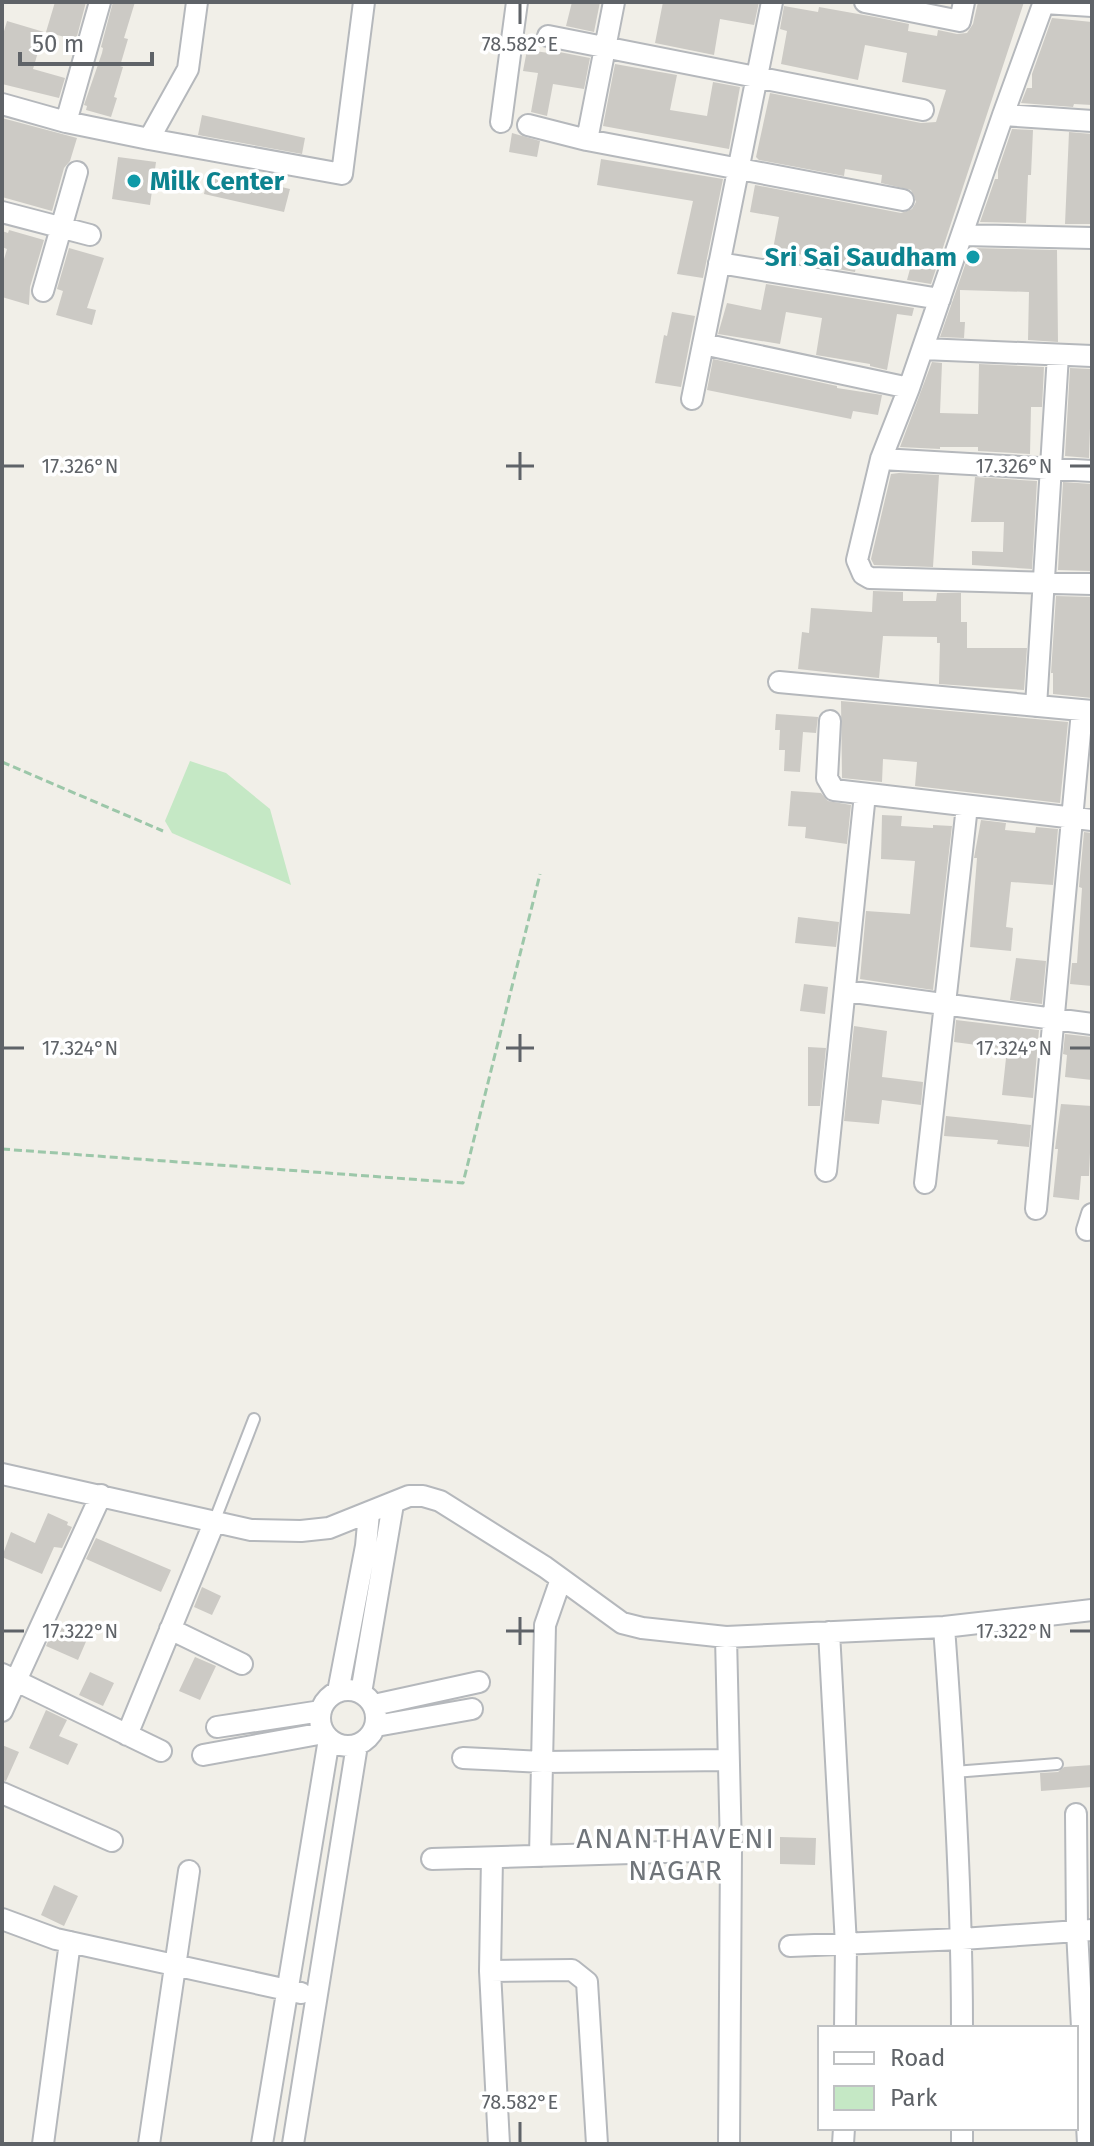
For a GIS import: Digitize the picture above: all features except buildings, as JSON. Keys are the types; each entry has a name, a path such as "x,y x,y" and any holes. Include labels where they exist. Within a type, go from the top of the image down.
{"street":[{"path":"66,122 100,2"},
{"path":"149,139 188,69 197,2"},
{"path":"2,104 66,122 342,174 364,2"},
{"path":"501,122 517,2"},
{"path":"587,140 614,2"},
{"path":"692,399 772,2"},
{"path":"865,2 960,21 964,2"},
{"path":"1092,6 1044,2 923,349 881,459 857,554 858,566 870,578 1092,584"},
{"path":"548,36 923,110"},
{"path":"1003,115 1092,121"},
{"path":"528,125 587,140 903,200"},
{"path":"43,291 77,172"},
{"path":"2,212 90,235"},
{"path":"963,235 1092,238"},
{"path":"719,263 940,299"},
{"path":"703,344 909,388"},
{"path":"923,349 1092,356"},
{"path":"1036,706 1058,355"},
{"path":"881,459 1092,471"},
{"path":"779,682 1087,711 1082,819 1053,1020 1036,1209"},
{"path":"830,721 827,778 829,785 841,792 1082,819"},
{"path":"826,1171 865,794"},
{"path":"925,1183 967,806"},
{"path":"846,991 1092,1024"},
{"path":"2,1474 251,1530 329,1528 409,1496 423,1496 440,1501 561,1579 622,1623 642,1628 726,1637 944,1627 1092,1610"},
{"path":"2,1711 10,1677 101,1495"},
{"path":"203,1755 327,1736 339,1745 357,1745 372,1735 370,1708 393,1504"},
{"path":"338,1692 366,1546 369,1513"},
{"path":"127,1735 214,1523"},
{"path":"540,1856 545,1625 561,1579"},
{"path":"944,1627 962,1939 962,2026"},
{"path":"170,1629 242,1664"},
{"path":"829,1632 846,1945 845,2026"},
{"path":"726,1637 731,1850 729,2144"},
{"path":"10,1677 161,1751"},
{"path":"370,1708 479,1682"},
{"path":"262,2144 327,1736 320,1718 324,1703 346,1690 370,1708 472,1709"},
{"path":"217,1727 321,1711"},
{"path":"293,2144 357,1745"},
{"path":"463,1758 543,1762 728,1760"},
{"path":"2,1793 112,1841"},
{"path":"1076,1814 1085,1930 1088,2144"},
{"path":"432,1859 731,1850"},
{"path":"492,1858 490,1971 499,2144"},
{"path":"149,2144 189,1871"},
{"path":"2,1919 70,1942 317,1996"},
{"path":"790,1946 1085,1930"},
{"path":"43,2144 70,1942"},
{"path":"490,1971 572,1970 587,1982 597,2144"}],"lane":[{"path":"214,1523 254,1419"},
{"path":"954,1772 1057,1764"}],"path":[{"path":"2,762 163,831"},
{"path":"2,1149 463,1183 540,874"}],"green space":[{"path":"190,761 226,773 270,809 291,885 172,833 165,821"}],"place":[{"name":"Milk Center","path":"134,181"},
{"name":"Sri Sai Saudham","path":"973,257"}],"district":[{"name":"ANANTHAVENI NAGAR","path":"676,1854"}]}
